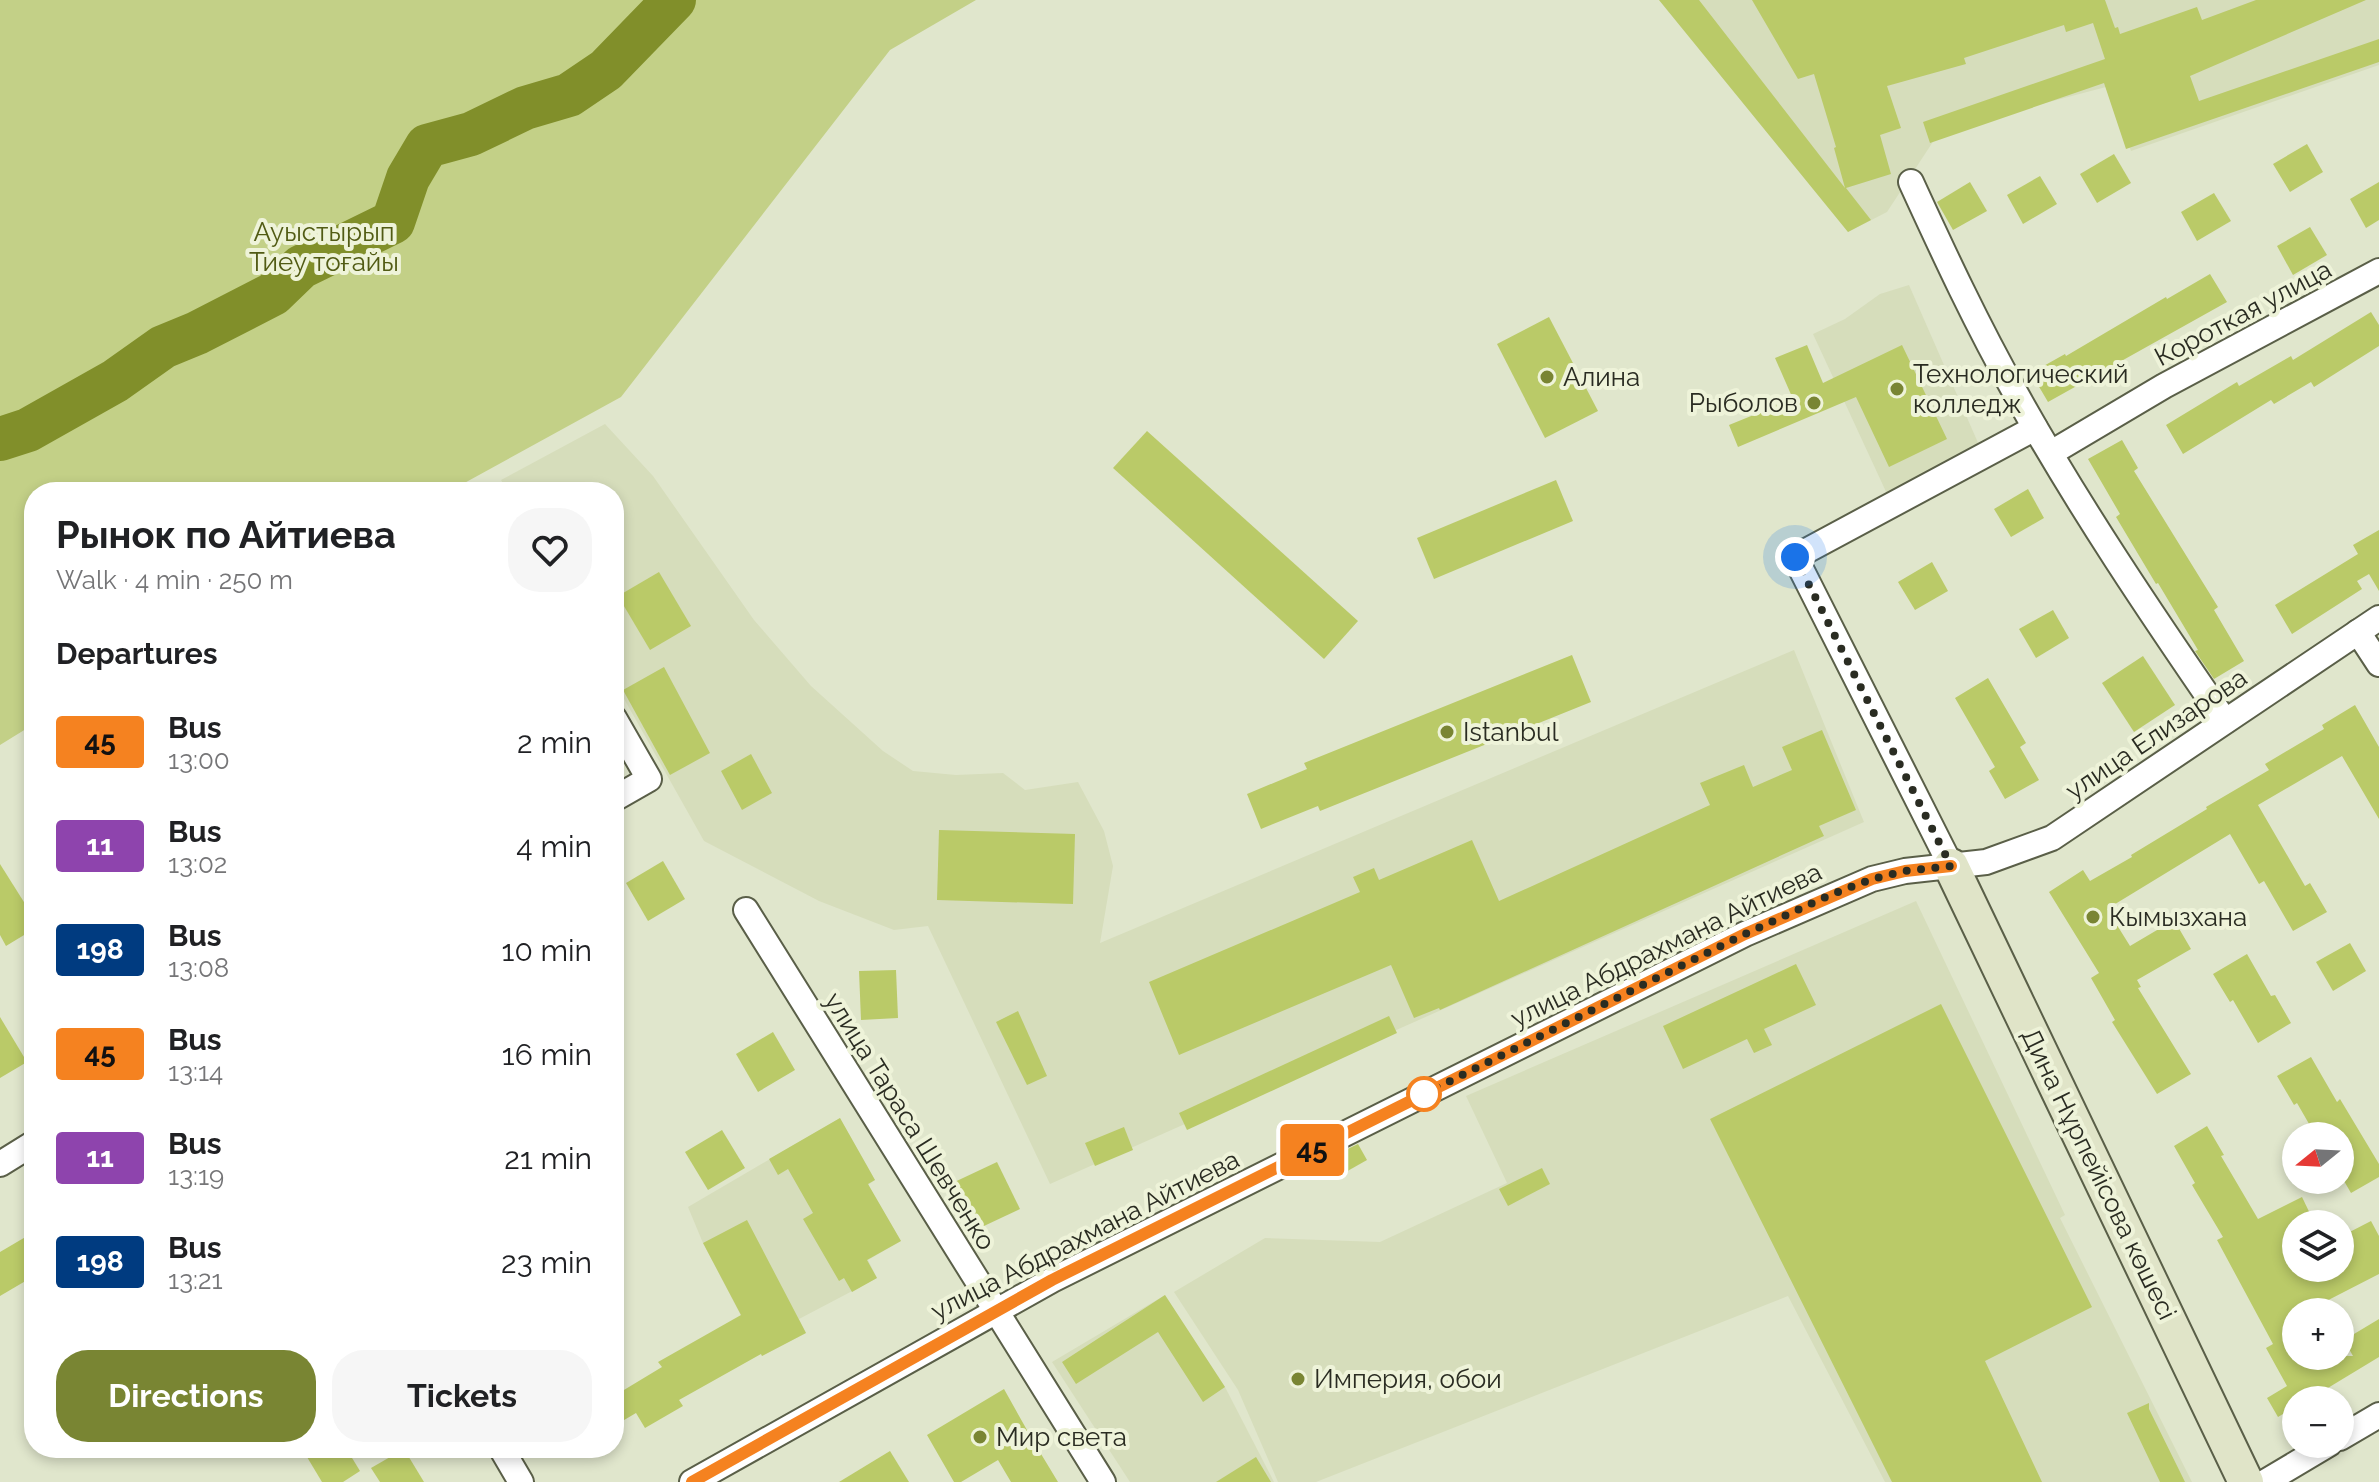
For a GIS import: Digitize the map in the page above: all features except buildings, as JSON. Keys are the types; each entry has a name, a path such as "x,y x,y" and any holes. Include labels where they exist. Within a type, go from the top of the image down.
{"street":[{"path":"1911,182 1955,278 2035,428 2149,611 2225,721"},
{"name":"Короткая улица","path":"2051,453 2164,386 2379,271"},
{"path":"1951,866 1795,557 2035,428"},
{"name":"улица Елизарова","path":"1951,866 1986,862 2052,838 2379,618"},
{"path":"2358,632 2379,664"},
{"path":"624,735 649,779 624,793"},
{"name":"улица Абдрахмана Айтиева","path":"692,1482 995,1310 1745,934 1872,879 1905,871 1951,866"},
{"name":"Дина Нұрпейісова көшесі","path":"1951,866 2246,1482"},
{"name":"улица Тараса Шевченко","path":"746,910 1103,1482"},
{"path":"0,1164 24,1149"},
{"path":"2354,1430 2379,1415"},
{"path":"507,1458 521,1482"},
{"path":"2265,1482 2305,1458"}],"shaded area":[{"path":"1659,0 2379,0 2379,65 2131,151 2106,87 1940,131 1887,212 1848,232"},
{"name":"Технологический колледж","path":"1909,285 1979,445 1888,496 1813,334 1845,319 1880,294"},
{"path":"605,424 653,476 754,620 811,686 883,751 913,771 956,775 1003,773 1025,790 1078,782 1104,831 1113,866 1100,943 1794,650 1864,822 1050,1184 928,926 894,930 819,901 704,841 624,699 624,482 501,480"},
{"path":"1916,901 2065,1215 2060,1218 2192,1482 1885,1482 1788,1296 1316,1482 1278,1482 1238,1390 1174,1292 1265,1238 1380,1242 1507,1183 1466,1096"},
{"path":"840,1118 875,1180 868,1185 901,1241 868,1260 877,1278 799,1319 806,1333 762,1356 703,1243 688,1207"},
{"path":"1165,1295 1225,1387 1274,1482 1130,1482 1052,1362"}],"green space":[{"name":"Ауыстырып Тиеу тоғайы","path":"0,0 976,0 890,50 621,397 466,482 24,482 24,730 0,745"}],"waterway":[{"path":"0,439 28,430 115,381 163,347 273,294 301,267 393,222 408,178 427,146 471,134 525,108 569,95 606,70 674,0"}],"bus line":[{"name":"45","path":"692,1482 1052,1280 1745,934 1872,879 1905,871 1951,866"}],"place":[{"name":"Алина","path":"1547,377"},
{"name":"Технологический колледж","path":"1897,389"},
{"name":"Рыболов","path":"1814,403"},
{"name":"Istanbul","path":"1447,732"},
{"name":"Кымызхана","path":"2093,917"},
{"name":"Империя, обои","path":"1298,1379"},
{"name":"Мир света","path":"980,1437"}],"route":[{"path":"1424,1094 1830,895 1872,879 1905,871 1951,866 1795,557"}]}
